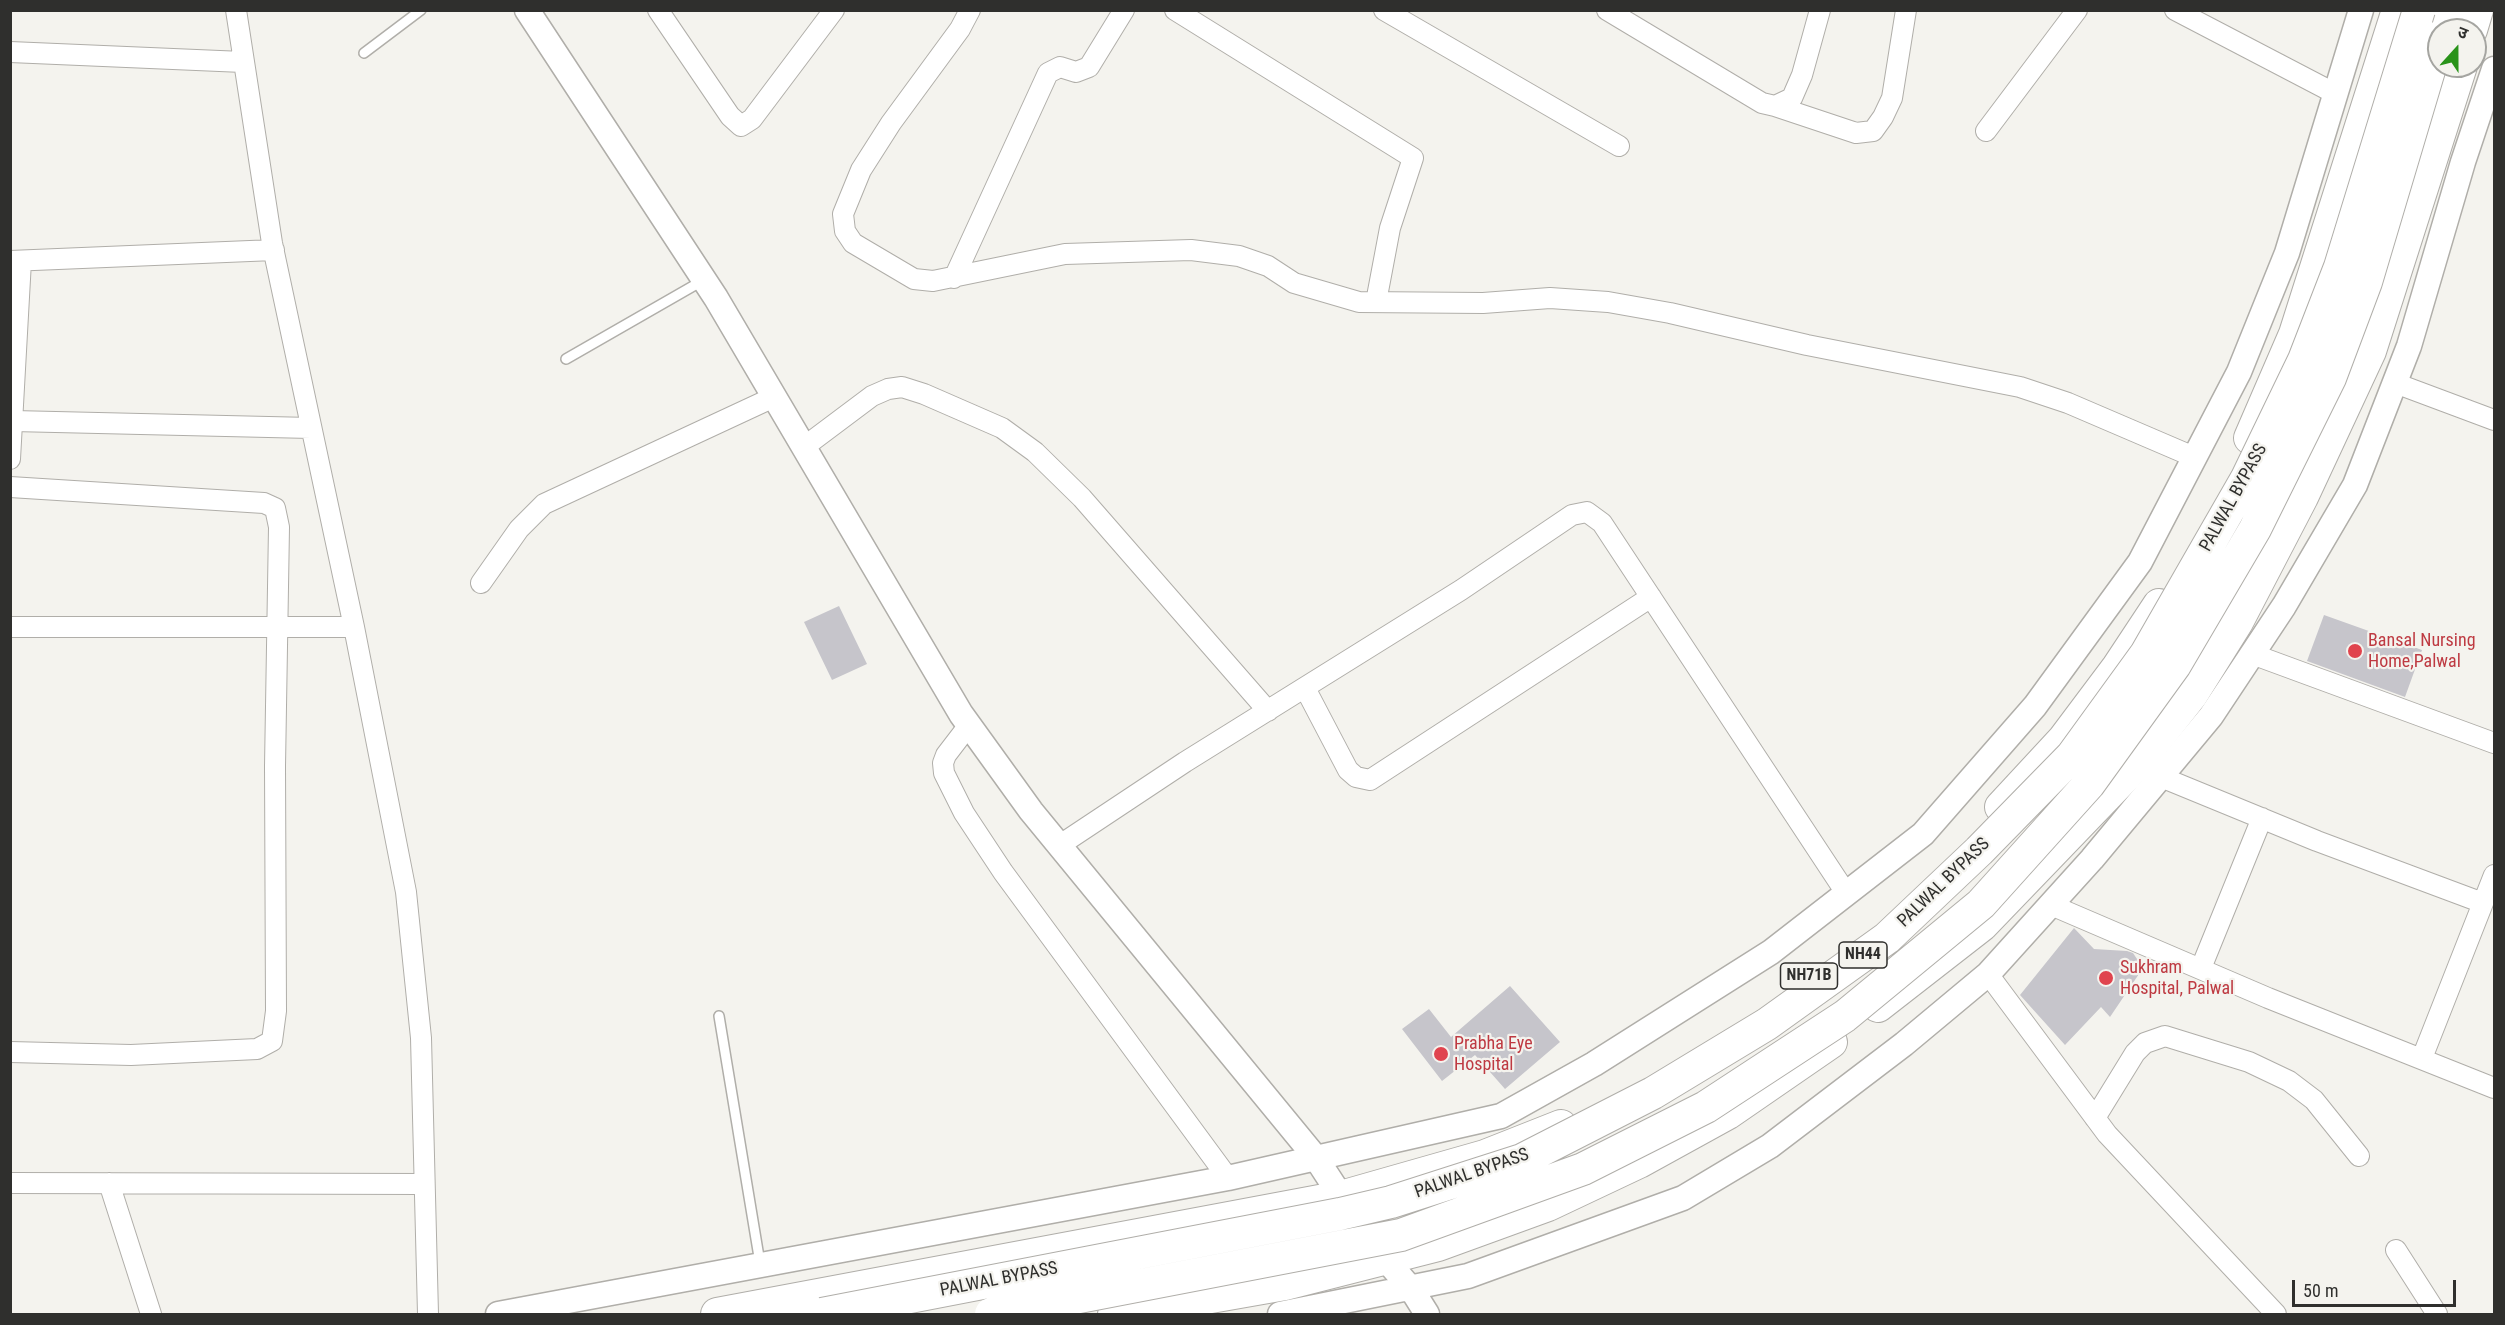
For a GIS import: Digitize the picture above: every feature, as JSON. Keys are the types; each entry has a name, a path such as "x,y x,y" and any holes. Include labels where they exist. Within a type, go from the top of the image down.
{"highway":[{"name":"NH71B","path":"717,1314 1341,1197 1485,1156 1540,1136 1666,1072 1745,1021 1881,926 2016,792 2064,739 2118,668 2163,598 2231,479 2260,418 2295,334 2398,10"},
{"name":"PALWAL BYPASS","path":"822,1314 1340,1214 1391,1202 1522,1160 1653,1092 1758,1029 1887,938 1979,851 2072,756 2146,654 2247,478 2304,360 2340,267 2419,10"},
{"name":"PALWAL BYPASS","path":"991,1314 1401,1235 1583,1169 1706,1107 1845,1016 1981,904 2089,784 2175,665 2255,529 2330,378 2366,282 2427,77"},
{"path":"1114,1314 1285,1284 1438,1245 1548,1204 1639,1162 1728,1113 1811,1057 1982,925 2137,764 2192,694 2237,622 2302,497 2370,351 2457,78"}],"street":[{"path":"236,10 274,250 354,627 406,892 421,1038 428,1314"},
{"path":"527,10 704,280 969,725 1059,845 1316,1158 1370,1241 1412,1290 1427,1314"},
{"path":"657,10 730,116 741,126 752,119 834,10"},
{"path":"970,10 960,30 922,85 891,123 861,170 843,214 844,231 853,243 914,279 933,281 954,278 1065,254 1191,250 1239,256 1268,266 1294,283 1359,302 1483,303 1550,298 1608,302 1670,313 1807,345 2020,387 2068,402 2194,457"},
{"path":"954,278 1048,73 1060,67 1076,72 1089,68 1124,10"},
{"path":"1175,10 1413,158 1390,228 1376,302"},
{"path":"1384,10 1619,147"},
{"path":"1607,10 1762,103 1856,133 1874,130 1892,98 1906,10"},
{"path":"1774,106 1792,98 1802,75 1820,10"},
{"path":"1986,131 2077,10"},
{"path":"2175,10 2336,94"},
{"path":"498,1314 1228,1178 1501,1116 1594,1064 1771,952 1923,834 2035,706 2140,562 2239,372 2287,253 2361,10"},
{"path":"10,52 243,62"},
{"path":"1280,1314 1412,1290 1468,1276 1532,1255 1683,1198 1770,1146 1904,1044 1989,974 2051,905 2211,716 2284,606 2355,485 2409,346 2463,162 2494,69"},
{"path":"10,459 13,421 16,261 274,250"},
{"path":"2395,382 2494,420"},
{"path":"804,447 872,396 888,389 902,387 924,394 1002,428 1035,452 1082,498 1268,711"},
{"path":"482,584 519,529 544,504 774,397"},
{"path":"13,421 311,428"},
{"path":"10,486 270,505 275,508 279,527 276,1011 272,1041 257,1049 131,1055 10,1052"},
{"path":"1059,845 1461,590 1572,515 1587,512 1602,523 1846,893"},
{"path":"1305,688 1348,770 1356,777 1370,780 1651,597"},
{"path":"10,627 278,629 354,627"},
{"path":"2252,654 2494,743"},
{"path":"969,725 946,755 943,764 944,773 964,813 1003,872 1228,1178"},
{"path":"2161,777 2483,903"},
{"path":"2201,968 2262,818"},
{"path":"2422,1058 2494,875"},
{"path":"2051,905 2268,998 2494,1088"},
{"path":"1989,974 2095,1118 2276,1314"},
{"path":"2095,1118 2135,1053 2145,1042 2165,1036 2249,1062 2289,1080 2314,1100 2359,1156"},
{"path":"10,1183 424,1184"},
{"path":"110,1183 151,1314"},
{"path":"2396,1250 2437,1314"}],"lane":[{"path":"364,53 421,10"},
{"path":"566,359 704,280"},
{"path":"719,1016 760,1266"}],"building":[{"path":"839,606 867,664 832,680 804,622"},
{"path":"2324,615 2422,650 2405,697 2307,661"},
{"path":"2074,928 2094,949 2133,953 2143,968 2110,1017 2101,1007 2065,1045 2020,995"},
{"path":"1510,986 1560,1042 1505,1089 1475,1055 1442,1081 1402,1029 1429,1009 1451,1037"}],"place":[{"name":"Bansal Nursing Home,Palwal","path":"2355,651"},
{"name":"Sukhram Hospital, Palwal","path":"2106,978"},
{"name":"Prabha Eye Hospital","path":"1441,1054"}]}
